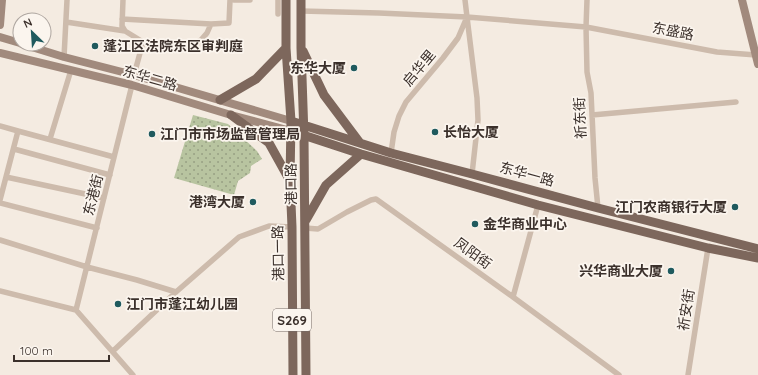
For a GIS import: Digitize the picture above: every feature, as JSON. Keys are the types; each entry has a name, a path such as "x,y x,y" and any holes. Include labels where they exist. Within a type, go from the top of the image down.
{"main road":[{"path":"0,25 2,0"},
{"path":"742,0 757,59"},
{"path":"283,1 301,5"},
{"name":"S269","path":"283,1 286,28 291,131"},
{"name":"S269","path":"301,5 304,136"},
{"path":"278,14 286,28"},
{"name":"东华二路","path":"0,37 12,41"},
{"path":"220,100 256,80 286,48"},
{"path":"301,48 324,95 360,143"},
{"name":"东华二路","path":"50,52 291,121"},
{"name":"东华二路","path":"0,53 132,85 231,115 291,131"},
{"path":"231,115 269,143 290,180"},
{"name":"东华一路","path":"291,121 392,153 598,208 758,256"},
{"name":"东华一路","path":"291,131 361,154 538,205 708,248 758,256"},
{"name":"港口一路","path":"291,131 290,180 292,227 293,375"},
{"name":"港口路","path":"304,136 306,375"},
{"path":"305,225 326,185 361,154"},
{"path":"292,265 306,266"}],"street":[{"path":"64,56 67,0"},
{"path":"122,0 122,26 125,30 143,42 184,47 201,40 206,34 210,24"},
{"path":"122,19 210,24 229,23 230,0"},
{"path":"234,0 250,0"},
{"name":"启华里","path":"392,153 394,132 399,116 406,102 458,38 467,17 465,0"},
{"name":"祈东街","path":"587,0 587,72 591,93 598,208"},
{"path":"278,14 283,1"},
{"name":"东盛路","path":"301,5 379,13 467,17 586,27 757,59"},
{"path":"467,17 477,98 478,120 472,174"},
{"path":"66,22 125,30"},
{"path":"134,75 143,42"},
{"path":"50,139 71,70"},
{"name":"东港街","path":"76,310 132,85"},
{"path":"592,115 736,102"},
{"path":"0,126 114,157"},
{"path":"0,200 18,131"},
{"path":"14,149 110,175"},
{"path":"6,177 104,198"},
{"name":"凤阳街","path":"305,225 318,229 347,212 376,199 619,375"},
{"path":"0,204 97,228"},
{"path":"513,297 538,205"},
{"path":"113,351 176,292 239,237 269,226 292,227"},
{"path":"0,240 87,267 176,292"},
{"name":"祈安街","path":"688,375 708,248"},
{"path":"0,291 76,310 133,375"}],"green space":[{"path":"193,115 228,124 257,151 262,159 251,166 250,173 238,181 234,195 174,178"}],"place":[{"name":"蓬江区法院东区审判庭","path":"95,46"},
{"name":"东华大厦","path":"354,68"},
{"name":"长怡大厦","path":"435,132"},
{"name":"江门市市场监督管理局","path":"152,134"},
{"name":"港湾大厦","path":"253,202"},
{"name":"江门农商银行大厦","path":"735,207"},
{"name":"金华商业中心","path":"475,224"},
{"name":"兴华商业大厦","path":"671,271"},
{"name":"江门市蓬江幼儿园","path":"118,304"}]}
